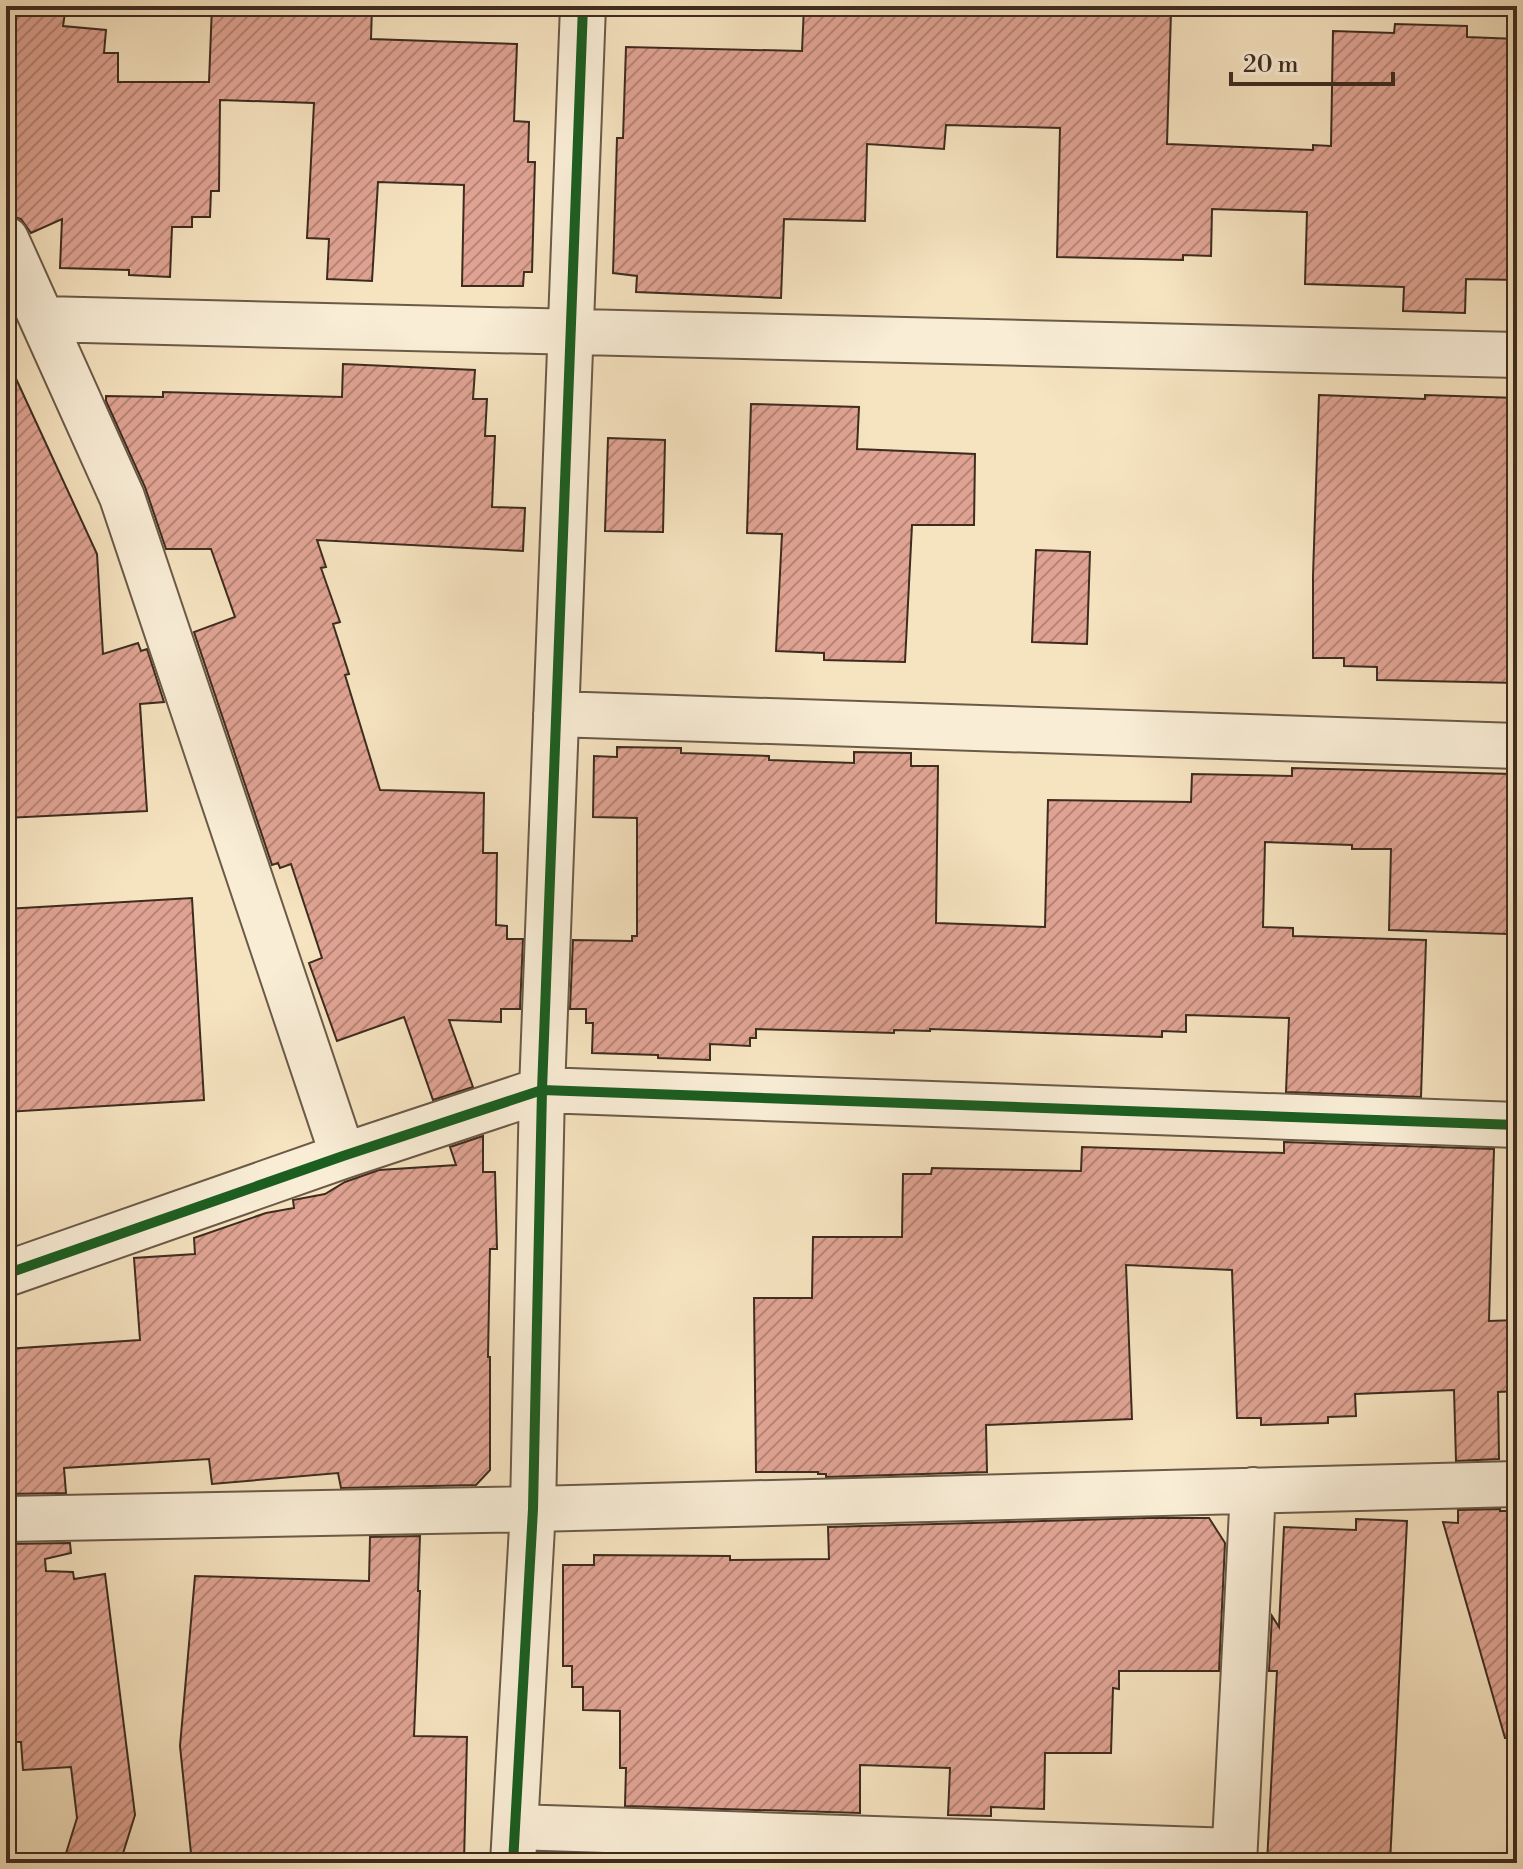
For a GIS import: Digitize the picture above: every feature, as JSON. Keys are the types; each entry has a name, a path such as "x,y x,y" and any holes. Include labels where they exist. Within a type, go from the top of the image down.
{"street":[{"path":"583,6 542,1090 533,1509 514,1845 1234,1857 1253,1490"},
{"path":"6,239 122,497 343,1156"},
{"path":"43,319 1517,355"},
{"path":"556,714 1517,746"},
{"path":"6,1274 542,1090 1517,1125"},
{"path":"6,1519 1517,1484"}],"building":[{"path":"6,6 66,6 63,26 106,30 104,53 118,53 118,82 209,82 212,6 372,6 371,39 517,44 514,121 529,122 528,162 535,162 532,272 524,272 523,286 462,286 464,185 378,182 372,281 327,279 329,239 307,238 314,103 220,100 219,191 211,191 210,217 192,217 192,227 172,227 170,277 129,275 129,270 60,268 62,219 31,233 21,219 6,214"},
{"path":"804,6 1053,6 1171,12 1167,144 1313,150 1313,145 1331,146 1333,31 1394,33 1395,24 1467,26 1467,37 1517,39 1517,280 1466,279 1465,313 1403,311 1404,287 1305,284 1307,212 1212,209 1211,256 1183,255 1183,260 1057,257 1060,128 946,125 944,149 867,144 865,221 784,219 781,298 636,292 637,276 613,273 617,138 623,138 626,47 802,51"},
{"path":"6,357 97,554 103,654 138,643 141,651 147,649 164,702 140,704 147,811 6,818 6,718 12,718 6,625"},
{"path":"343,364 475,370 473,399 487,399 485,436 495,436 492,507 525,508 523,551 317,540 326,567 321,568 340,622 333,624 349,674 345,675 380,790 484,793 483,853 497,853 496,925 507,926 507,939 523,939 520,1009 501,1009 501,1022 449,1020 473,1087 433,1100 404,1017 337,1041 309,963 322,958 291,864 280,868 278,863 272,865 194,632 235,617 211,549 166,549 145,487 106,401 106,396 163,397 163,392 342,397"},
{"path":"1319,395 1517,398 1517,683 1377,680 1377,667 1344,666 1344,658 1313,658"},
{"path":"751,404 859,407 857,449 975,454 974,525 912,525 905,662 824,660 824,653 776,651 782,534 747,533"},
{"path":"608,438 665,440 663,532 605,531"},
{"path":"1036,550 1090,552 1087,644 1032,642"},
{"path":"617,747 681,748 681,753 854,763 854,752 911,753 911,766 938,766 936,923 1045,927 1048,800 1191,802 1192,774 1292,776 1292,768 1512,774 1507,934 1389,930 1391,849 1265,842 1263,927 1293,928 1293,936 1426,940 1421,1097 1286,1092 1289,1018 1186,1015 1186,1032 1162,1031 1162,1037 930,1029 894,1030 894,1033 756,1029 756,1038 750,1038 750,1046 710,1044 710,1060 592,1053 593,1023 586,1023 586,1009 570,1009 573,940 632,941 632,936 637,936 637,818 593,817 594,756 617,757"},
{"path":"192,898 204,1100 6,1112 6,909"},
{"path":"483,1136 483,1172 495,1172 497,1249 490,1249 490,1470 476,1485 341,1488 338,1473 212,1484 209,1459 64,1468 66,1493 6,1494 6,1349 140,1340 134,1258 195,1254 194,1238 266,1213 294,1208 293,1200 325,1194 345,1182 379,1170 456,1165 450,1147"},
{"path":"1284,1142 1494,1149 1489,1321 1517,1320 1517,1391 1498,1392 1499,1459 1456,1461 1454,1390 1355,1394 1356,1416 1328,1417 1328,1423 1261,1425 1261,1418 1237,1418 1232,1270 1126,1265 1132,1419 986,1425 987,1472 826,1477 826,1474 818,1472 756,1472 754,1298 812,1298 813,1237 902,1237 903,1174 931,1174 932,1168 1081,1171 1082,1147 1284,1153"},
{"path":"1458,1510 1517,1511 1517,1737 1505,1738 1443,1522 1458,1523"},
{"path":"1209,1518 1225,1543 1219,1671 1119,1671 1119,1689 1113,1688 1111,1753 1045,1753 1044,1809 991,1807 991,1816 948,1815 950,1768 860,1765 860,1813 625,1806 626,1768 620,1768 620,1711 583,1710 583,1687 572,1687 572,1666 563,1666 563,1565 594,1565 594,1555 730,1556 730,1560 829,1559 828,1527"},
{"path":"1356,1519 1407,1521 1390,1863 1267,1863 1277,1671 1269,1671 1272,1616 1279,1627 1284,1527 1356,1530"},
{"path":"420,1536 414,1736 467,1737 464,1863 192,1863 180,1746 195,1576 369,1581 370,1537"},
{"path":"70,1543 71,1553 45,1559 46,1571 73,1572 74,1579 105,1574 135,1815 120,1863 63,1863 77,1818 71,1767 23,1770 21,1742 6,1742 6,1544"},
{"path":"624,1856 844,1863 623,1863"}],"cycle path":[{"path":"513,1863 533,1509 542,1090 583,6"},
{"path":"6,1274 542,1090 1517,1125"}]}
